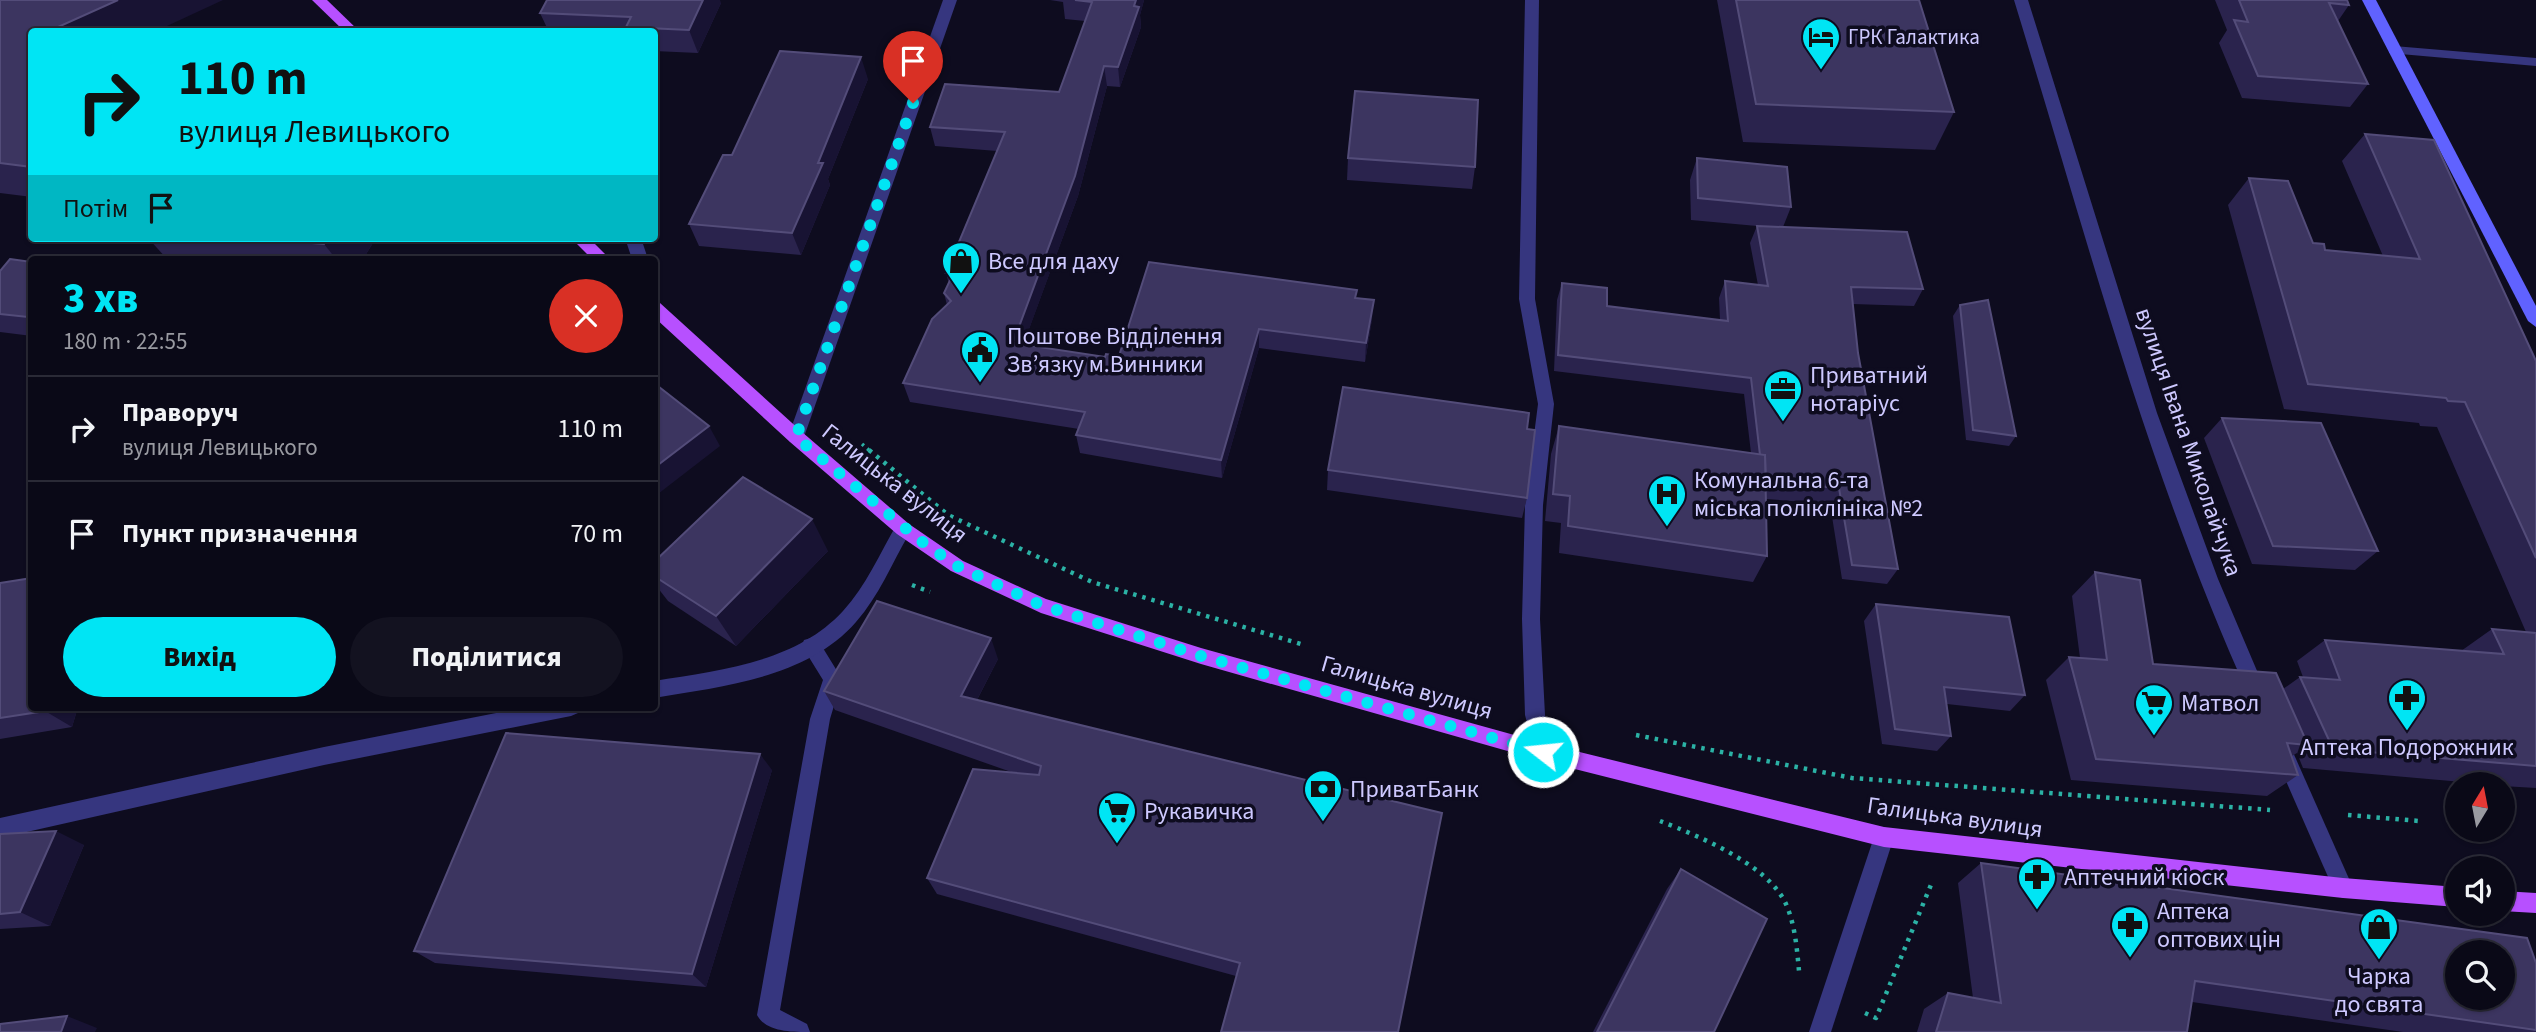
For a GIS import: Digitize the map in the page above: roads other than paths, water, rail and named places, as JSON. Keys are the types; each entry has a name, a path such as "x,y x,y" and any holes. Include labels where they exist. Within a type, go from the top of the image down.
{"main road":[{"path":"319,0 350,28"},
{"path":"2369,0 2536,321"},
{"path":"583,242 599,256"},
{"name":"Галицька вулиця","path":"658,311 796,437 903,529 957,566 1041,605 1201,656 1543,752 1884,837 2343,888 2445,896"},
{"path":"2515,902 2536,903"}],"street":[{"path":"796,437 950,0"},
{"path":"1532,0 1527,299 1546,404 1535,505 1531,620 1535,715 1543,752"},
{"name":"вулиця Івана Миколайчука","path":"2021,0 2149,413 2209,579 2267,714"},
{"path":"2393,50 2536,62"},
{"path":"658,689 770,667 811,646 850,616 903,529"},
{"path":"799,1032 768,1015 820,719 833,679 811,646"},
{"path":"0,828 324,756 551,711"},
{"path":"2277,738 2343,888"},
{"path":"1820,1032 1884,837"}],"place":[{"name":"ГРК Галактика","path":"1821,71"},
{"name":"Все для даху","path":"961,295"},
{"name":"Поштове Відділення Зв’язку м.Винники","path":"980,384"},
{"name":"Приватний нотаріус","path":"1783,423"},
{"name":"Комунальна 6-та міська поліклініка №2","path":"1667,528"},
{"name":"Аптека Подорожник","path":"2407,732"},
{"name":"Матвол","path":"2154,737"},
{"name":"ПриватБанк","path":"1323,823"},
{"name":"Рукавичка","path":"1117,845"},
{"name":"Аптечний кіоск","path":"2037,911"},
{"name":"Аптека оптових цін","path":"2130,959"},
{"name":"Чарка до свята","path":"2379,961"}]}
